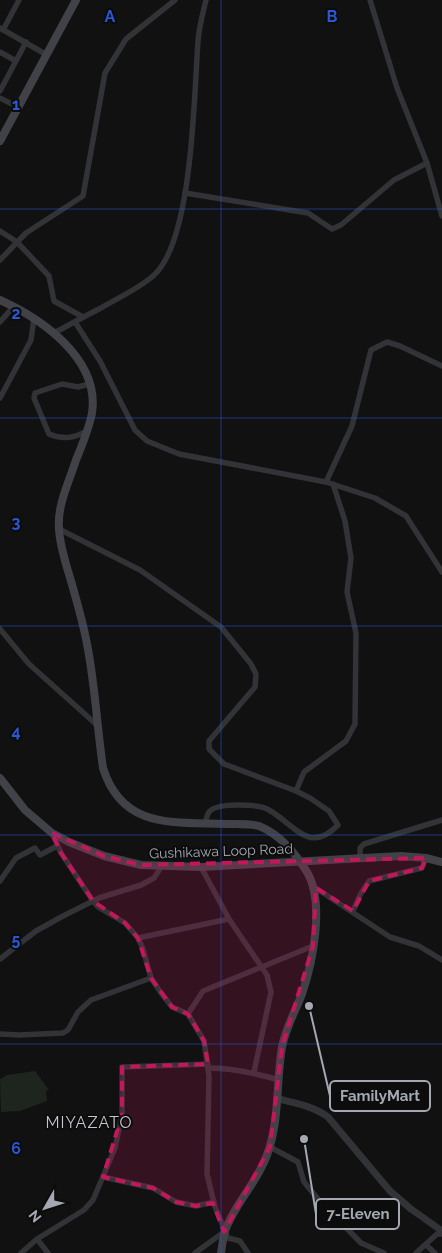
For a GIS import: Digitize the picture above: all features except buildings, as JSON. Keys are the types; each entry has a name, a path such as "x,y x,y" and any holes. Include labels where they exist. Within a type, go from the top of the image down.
{"main road":[{"path":"0,141 76,0"},
{"path":"0,300 34,318 54,333 81,364 89,384 92,412 62,500 59,530 62,552 80,609 88,645 97,725 103,768 107,782 123,802 135,812 149,818 165,822 256,825 280,838 300,861 311,878 314,887 316,912 313,946 305,983 287,1028 282,1047 278,1099 270,1147 260,1172 231,1217 224,1232 221,1253"},
{"name":"Gushikawa Loop Road","path":"0,778 25,810 52,833 104,856 141,866 201,867 401,856 426,858 442,862"}],"street":[{"path":"18,0 1,29 46,55"},
{"path":"0,260 26,232 83,196 105,72 126,39 176,0"},
{"path":"54,333 124,295 154,276 162,266 177,232 185,192 196,91 198,39 206,0"},
{"path":"370,0 397,88 427,163 442,216"},
{"path":"0,91 26,42"},
{"path":"0,52 16,61"},
{"path":"0,98 18,107"},
{"path":"185,192 308,213 332,229 341,225 394,180 427,163"},
{"path":"0,231 17,242 49,276 54,301 83,317"},
{"path":"0,322 14,306"},
{"path":"0,398 31,340 34,318"},
{"path":"75,322 100,360 135,430 147,441 179,454 326,482 375,498 406,516 442,572"},
{"path":"326,482 352,426 371,350 387,342 400,346 442,366"},
{"path":"87,431 77,437 59,438 49,434 34,398 35,393 62,384 78,386 89,384"},
{"path":"296,791 304,772 346,741 355,724 356,633 347,592 351,558 345,521 333,484"},
{"path":"59,530 140,570 221,627 251,664 256,674 255,688 210,740 209,749 224,764 296,791 329,811 338,825 330,833 314,839 302,836 268,809 245,805 218,806 210,812 205,823"},
{"path":"0,628 29,664 97,725"},
{"path":"360,857 360,848 364,844 442,820"},
{"path":"52,833 57,846 93,901 98,907 126,923 138,938 151,978 160,993 172,1007 188,1014 204,1041 208,1066 207,1174 224,1232 228,1238 240,1241 248,1253"},
{"path":"0,881 16,858 35,848 40,855 57,846"},
{"path":"353,911 369,881 422,868 426,858"},
{"path":"0,959 36,931 93,901 141,885 154,878 161,867"},
{"path":"201,867 229,919 268,975 271,992 254,1072"},
{"path":"314,887 390,937 419,946 442,960"},
{"path":"138,938 229,919"},
{"path":"188,1014 203,991 313,946"},
{"path":"0,1034 63,1033 68,1030 78,1012 91,1000 151,978"},
{"path":"21,1253 37,1239 84,1210 93,1200 115,1148 122,1115 122,1067 208,1066 254,1072 279,1080"},
{"path":"278,1099 310,1107 328,1117 390,1191 442,1232 437,1234 416,1253"},
{"path":"270,1147 298,1162 304,1182 361,1243 384,1253"},
{"path":"102,1177 153,1188 176,1202 196,1206 214,1202"},
{"path":"195,1253 224,1232"},
{"path":"37,1239 48,1253"},
{"path":"426,1245 435,1253"}],"highlighted area":[{"path":"52,833 104,856 141,865 426,858 422,868 369,881 353,911 316,888 313,946 282,1047 270,1147 224,1232 213,1203 196,1206 176,1202 153,1188 103,1177 122,1115 122,1067 208,1064 204,1041 188,1014 172,1007 151,978 138,938 125,923 93,901 61,853"}],"shaded area":[{"path":"35,1071 49,1090 46,1091 47,1101 20,1111 1,1112 0,1079 7,1075"}],"place":[{"name":"FamilyMart","path":"309,1006"},
{"name":"7-Eleven","path":"304,1139"}],"district":[{"name":"MIYAZATO","path":"89,1122"}]}
